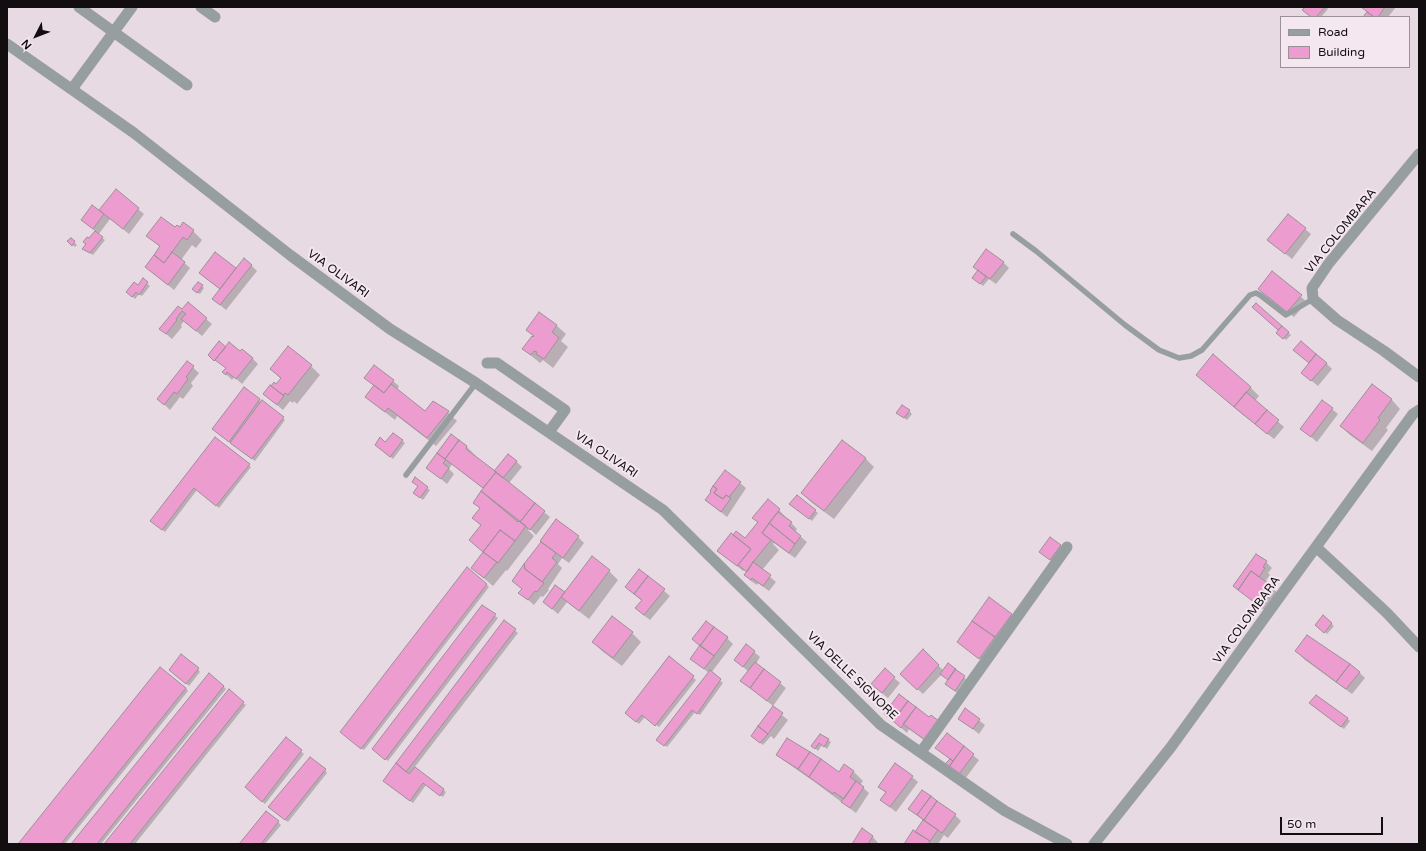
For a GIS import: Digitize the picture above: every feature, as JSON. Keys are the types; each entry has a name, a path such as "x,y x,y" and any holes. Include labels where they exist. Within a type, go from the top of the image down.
{"street":[{"path":"79,7 187,85"},
{"path":"72,89 132,7"},
{"path":"201,7 215,17"},
{"name":"VIA OLIVARI","path":"7,44 134,133 290,255 390,329 550,432 663,510"},
{"name":"VIA COLOMBARA","path":"1313,299 1312,288 1329,263 1419,154"},
{"path":"1313,299 1337,320 1419,376"},
{"path":"487,363 497,363 565,410 550,432"},
{"name":"VIA COLOMBARA","path":"1094,844 1171,747 1316,547 1414,414 1419,410"},
{"name":"VIA DELLE SIGNORE","path":"663,510 881,725 1005,811 1067,844"},
{"path":"920,752 1067,547"},
{"path":"1316,547 1387,613 1419,648"}],"lane":[{"path":"1013,234 1036,251 1125,326 1159,350 1179,358 1191,356 1202,350 1212,341 1250,295 1256,293 1260,295 1286,315 1313,299"},
{"path":"406,476 476,383"}],"building":[{"path":"1305,7 1325,7 1317,16 1310,16 1302,10"},
{"path":"1361,7 1385,7 1379,16 1373,16"},
{"path":"1367,12 1373,16 1364,16"},
{"path":"116,189 139,208 123,229 99,210"},
{"path":"92,205 104,214 93,229 81,220"},
{"path":"1288,214 1306,228 1285,254 1267,240"},
{"path":"161,217 175,227 177,225 180,227 183,222 194,230 187,240 183,237 164,263 154,255 160,246 146,236"},
{"path":"95,231 103,237 90,253 82,249 86,244 83,242"},
{"path":"71,238 75,241 72,246 67,241"},
{"path":"986,249 1004,262 990,279 973,267"},
{"path":"172,252 185,262 168,285 145,267 154,255 164,263"},
{"path":"215,252 236,268 220,289 199,273"},
{"path":"244,258 252,265 220,305 212,299"},
{"path":"978,270 986,277 980,284 972,278"},
{"path":"1272,271 1302,295 1287,312 1258,289"},
{"path":"143,278 148,282 139,295 136,292 132,297 126,292 134,282 138,285"},
{"path":"198,282 203,285 197,293 192,289"},
{"path":"188,302 207,318 196,331 181,319 186,314 182,311 166,334 159,329 178,306 182,309"},
{"path":"1256,303 1282,326 1278,330 1252,307"},
{"path":"539,312 557,325 552,332 559,338 544,359 536,354 537,352 534,351 531,355 522,349 532,336 534,336 526,330"},
{"path":"1282,326 1289,332 1283,339 1276,333"},
{"path":"219,341 226,347 214,361 208,355"},
{"path":"1301,341 1316,354 1309,363 1293,350"},
{"path":"229,342 240,351 242,349 253,358 236,379 227,372 226,375 222,372 226,368 215,360"},
{"path":"288,346 312,365 288,395 285,393 283,395 271,386 274,382 276,384 281,378 270,369"},
{"path":"1213,354 1251,387 1234,407 1196,375"},
{"path":"1316,354 1327,363 1311,381 1301,373"},
{"path":"187,361 194,366 186,377 188,379 177,394 174,392 164,405 157,399"},
{"path":"374,365 394,380 384,393 364,378"},
{"path":"391,384 425,411 433,401 449,411 427,438 388,408 385,412 365,397 374,385 384,393"},
{"path":"1372,384 1392,399 1378,418 1380,420 1363,443 1340,426"},
{"path":"270,385 284,396 277,405 263,394"},
{"path":"244,387 260,399 229,442 212,429"},
{"path":"1246,392 1267,410 1255,424 1234,407"},
{"path":"262,400 284,417 252,459 230,443"},
{"path":"1322,400 1333,408 1311,437 1300,429"},
{"path":"902,405 910,410 904,418 896,413"},
{"path":"1267,410 1279,420 1267,434 1255,424"},
{"path":"393,433 403,440 390,457 375,445 380,437 385,442"},
{"path":"451,434 459,440 445,459 437,453"},
{"path":"215,437 250,464 216,506 194,488 162,530 150,521"},
{"path":"459,440 467,446 466,449 496,472 483,488 445,459"},
{"path":"842,440 866,458 824,511 801,493"},
{"path":"437,453 446,460 443,463 449,468 441,479 426,468"},
{"path":"508,454 517,461 503,478 494,471"},
{"path":"725,470 741,482 729,497 726,495 723,499 714,493 717,489 713,486"},
{"path":"496,472 535,503 520,522 518,522 481,491"},
{"path":"415,477 428,487 420,498 413,493 418,486 412,482"},
{"path":"713,486 717,489 714,493 723,499 726,495 731,498 721,512 705,500 711,492 710,491"},
{"path":"481,491 526,526 515,541 500,530 483,552 469,540 481,525 472,518 480,508 473,503"},
{"path":"797,495 816,510 809,519 789,504"},
{"path":"768,499 780,509 762,533 771,540 747,572 738,565 751,549 733,535 736,531 745,538 758,522 752,518"},
{"path":"535,503 545,511 530,530 520,522"},
{"path":"778,512 792,522 789,526 801,536 795,544 769,523"},
{"path":"556,519 579,536 563,558 540,541"},
{"path":"769,523 795,544 789,553 762,533"},
{"path":"500,530 515,541 498,563 483,552"},
{"path":"731,533 751,549 737,566 717,551"},
{"path":"1050,537 1061,545 1050,560 1039,552"},
{"path":"541,542 556,553 552,558 557,562 542,582 525,569 524,564"},
{"path":"483,552 497,562 484,578 471,568"},
{"path":"1256,554 1267,561 1263,567 1265,568 1259,577 1251,571 1238,590 1233,586"},
{"path":"592,556 610,570 579,611 561,597"},
{"path":"753,562 771,575 763,586 752,578 751,580 744,575"},
{"path":"524,564 525,569 544,583 528,600 518,593 522,589 512,581"},
{"path":"467,567 487,584 361,749 340,732"},
{"path":"639,569 648,576 634,594 625,587"},
{"path":"1251,571 1272,586 1258,605 1238,590"},
{"path":"648,576 665,589 644,615 635,608 642,600 634,594"},
{"path":"555,585 565,592 552,609 543,602"},
{"path":"989,597 1012,614 995,637 972,621"},
{"path":"482,605 496,614 385,760 372,749"},
{"path":"1323,615 1332,623 1324,633 1315,625"},
{"path":"612,616 633,632 613,658 592,642"},
{"path":"504,620 516,629 406,772 396,763"},
{"path":"706,621 714,627 700,646 692,639"},
{"path":"972,621 995,637 979,659 957,642"},
{"path":"714,627 728,637 714,656 700,646"},
{"path":"1307,635 1350,664 1336,682 1295,651"},
{"path":"746,644 755,651 743,667 734,660"},
{"path":"700,645 714,656 704,669 690,659"},
{"path":"923,649 939,665 917,690 900,674"},
{"path":"181,654 199,668 186,684 169,670"},
{"path":"669,656 694,676 655,726 642,715 636,722 625,713"},
{"path":"755,662 764,669 750,688 740,681"},
{"path":"948,663 956,669 948,680 940,674"},
{"path":"1350,664 1360,672 1346,689 1336,682"},
{"path":"160,667 186,688 61,844 18,844"},
{"path":"885,668 895,677 882,693 871,684"},
{"path":"764,669 781,682 767,701 750,688"},
{"path":"955,669 965,676 955,691 945,684"},
{"path":"710,670 721,679 697,714 692,710 664,746 656,740"},
{"path":"209,673 224,686 97,844 71,844"},
{"path":"229,689 244,702 130,844 104,844"},
{"path":"899,694 908,701 893,721 884,714"},
{"path":"1316,695 1348,718 1341,727 1309,703"},
{"path":"908,701 916,707 901,728 893,721"},
{"path":"773,706 783,713 768,734 758,726"},
{"path":"916,707 929,717 931,715 939,721 925,740 903,724"},
{"path":"965,708 980,719 973,729 958,719"},
{"path":"758,726 768,734 760,743 751,736"},
{"path":"947,733 964,746 953,761 935,748"},
{"path":"820,734 829,739 824,747 819,743 815,749 811,746"},
{"path":"286,737 302,750 262,802 245,787"},
{"path":"787,738 810,752 798,769 776,755"},
{"path":"964,746 974,754 959,774 949,767"},
{"path":"810,752 821,759 809,777 798,769"},
{"path":"310,757 326,769 285,820 268,807"},
{"path":"821,759 839,772 844,764 854,771 850,777 856,781 844,799 834,792 833,794 809,777"},
{"path":"950,759 953,761 949,767 945,764"},
{"path":"396,763 409,774 415,767 444,789 440,796 423,783 410,801 383,781"},
{"path":"895,763 913,776 890,807 880,800 886,792 878,787"},
{"path":"856,781 864,787 850,808 841,802"},
{"path":"922,790 931,796 917,815 908,809"},
{"path":"931,796 937,801 924,820 917,815"},
{"path":"937,801 956,814 942,833 924,820"},
{"path":"266,811 279,821 261,844 239,844"},
{"path":"923,820 938,830 930,841 915,832"},
{"path":"862,828 873,836 868,844 852,844"},
{"path":"913,830 930,841 928,844 904,844"}]}
